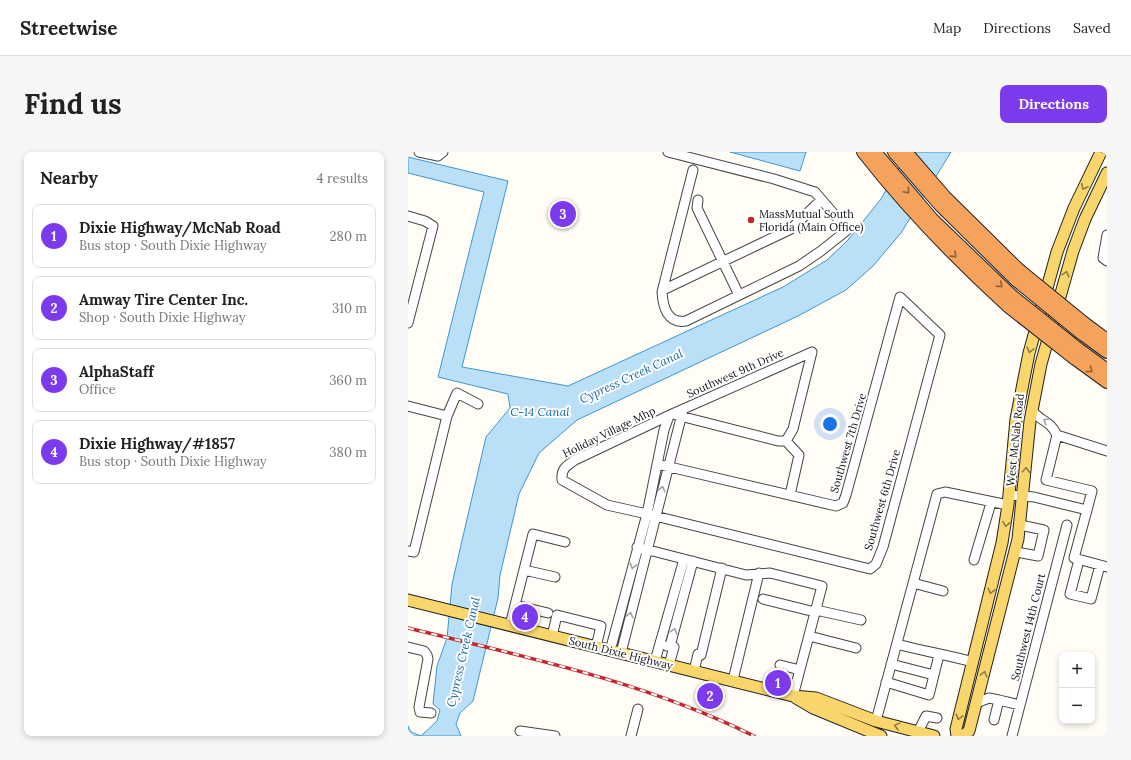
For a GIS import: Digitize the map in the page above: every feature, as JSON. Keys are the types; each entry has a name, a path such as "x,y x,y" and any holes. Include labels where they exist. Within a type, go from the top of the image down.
{"highway":[{"path":"853,152 881,168"},
{"path":"862,152 881,168 929,223 1011,302 1075,353 1107,382"},
{"path":"875,152 881,168"},
{"path":"894,152 1018,275 1082,328 1107,352"},
{"path":"906,152 942,201"},
{"path":"1082,328 1107,340"},
{"path":"1075,353 1107,370"}],"main road":[{"name":"West McNab Road","path":"957,736 956,728 997,566 1009,500 1016,418 1029,353 1057,252 1074,208 1100,152"},
{"name":"West McNab Road","path":"963,736 969,731 1016,552 1024,496 1032,410 1041,364 1069,262 1085,219 1107,173"},
{"name":"South Dixie Highway","path":"408,600 793,696 816,698 876,721 934,736"},
{"name":"South Dixie Highway","path":"793,696 813,708 881,736"}],"street":[{"path":"422,152 438,156 443,152"},
{"path":"668,152 774,179 815,192 845,227 846,231 799,266 686,320 677,322 671,318 663,306 663,290 693,170"},
{"path":"663,290 791,228 821,200"},
{"path":"686,201 698,202 697,208 721,261 739,295"},
{"path":"408,216 425,221 433,226 408,323"},
{"path":"1107,235 1103,258 1107,261"},
{"name":"Southwest 7th Drive","path":"657,464 832,506 843,503 900,297"},
{"name":"Southwest 6th Drive","path":"651,516 870,569 876,564 883,547 940,335 900,297"},
{"name":"Southwest 9th Drive","path":"676,414 812,352 793,429 786,441"},
{"path":"411,552 447,416 457,393 478,404"},
{"path":"408,406 447,416"},
{"path":"1032,410 1040,418 1052,425 1057,435 1046,480 1092,491 1074,558 1104,566 1091,599 1070,594 1079,560"},
{"path":"676,414 778,441 786,441 800,455 790,495"},
{"name":"Holiday Village Mhp","path":"651,516 607,505 562,480 561,473 565,467 607,445 676,414"},
{"name":"Holiday Village Mhp","path":"615,652 647,550 657,464 664,430 676,414"},
{"name":"Holiday Village Mhp","path":"615,652 638,547 651,516 667,467 676,414"},
{"path":"1057,435 1107,451"},
{"path":"876,721 938,494 945,492 991,503 1024,496 1087,510"},
{"path":"974,560 991,503"},
{"path":"1016,552 1038,556 1044,530 1020,525"},
{"name":"Southwest 14th Court","path":"1012,736 1066,525"},
{"path":"510,625 533,534 565,542"},
{"path":"638,547 746,575 770,573 822,586 793,696"},
{"path":"655,661 684,558"},
{"path":"670,646 694,561"},
{"path":"694,671 698,654 701,655 722,568"},
{"path":"524,570 555,577"},
{"path":"733,680 759,574"},
{"path":"913,583 943,591"},
{"path":"763,600 861,620"},
{"path":"515,605 548,613"},
{"path":"669,612 678,615"},
{"path":"552,636 557,615 602,626 596,647"},
{"path":"809,636 856,648"},
{"path":"660,644 674,647 669,665"},
{"path":"897,644 939,656 952,656 973,662"},
{"path":"408,647 424,651 427,655 428,660 419,707 420,712 430,713"},
{"path":"886,682 929,695 939,656"},
{"path":"891,664 934,675"},
{"path":"780,665 800,670"},
{"path":"976,703 989,698 1020,705"},
{"path":"994,720 999,700"},
{"path":"631,736 638,709"},
{"path":"918,732 926,716 937,718"},
{"path":"520,731 554,736"}],"water":[{"path":"730,152 806,152 800,171"},
{"name":"C-14 Canal","path":"908,152 951,152 901,233 873,266 846,290 798,316 577,420 539,453 519,494 500,575 498,598 473,701 460,713 456,724 461,736 421,736 437,721 440,710 433,704 437,666 447,638 452,584 486,437 510,408 508,394 438,377 484,192 408,173 408,157 508,181 462,367 568,386 783,287 827,260 848,240 881,199"},
{"path":"408,726 411,732 421,736 408,736"}],"railway":[{"path":"408,628 541,661 628,686 671,700 754,736"}],"place":[{"name":"AlphaStaff","path":"563,214"},
{"name":"MassMutual South Florida (Main Office)","path":"751,220"},
{"name":"Dixie Highway/#1857","path":"525,617"},
{"name":"Dixie Highway/McNab Road","path":"778,683"},
{"name":"Amway Tire Center Inc.","path":"710,696"}],"water label":[{"name":"Cypress Creek Canal","path":"631,376"},
{"name":"Cypress Creek Canal","path":"463,652"}]}
